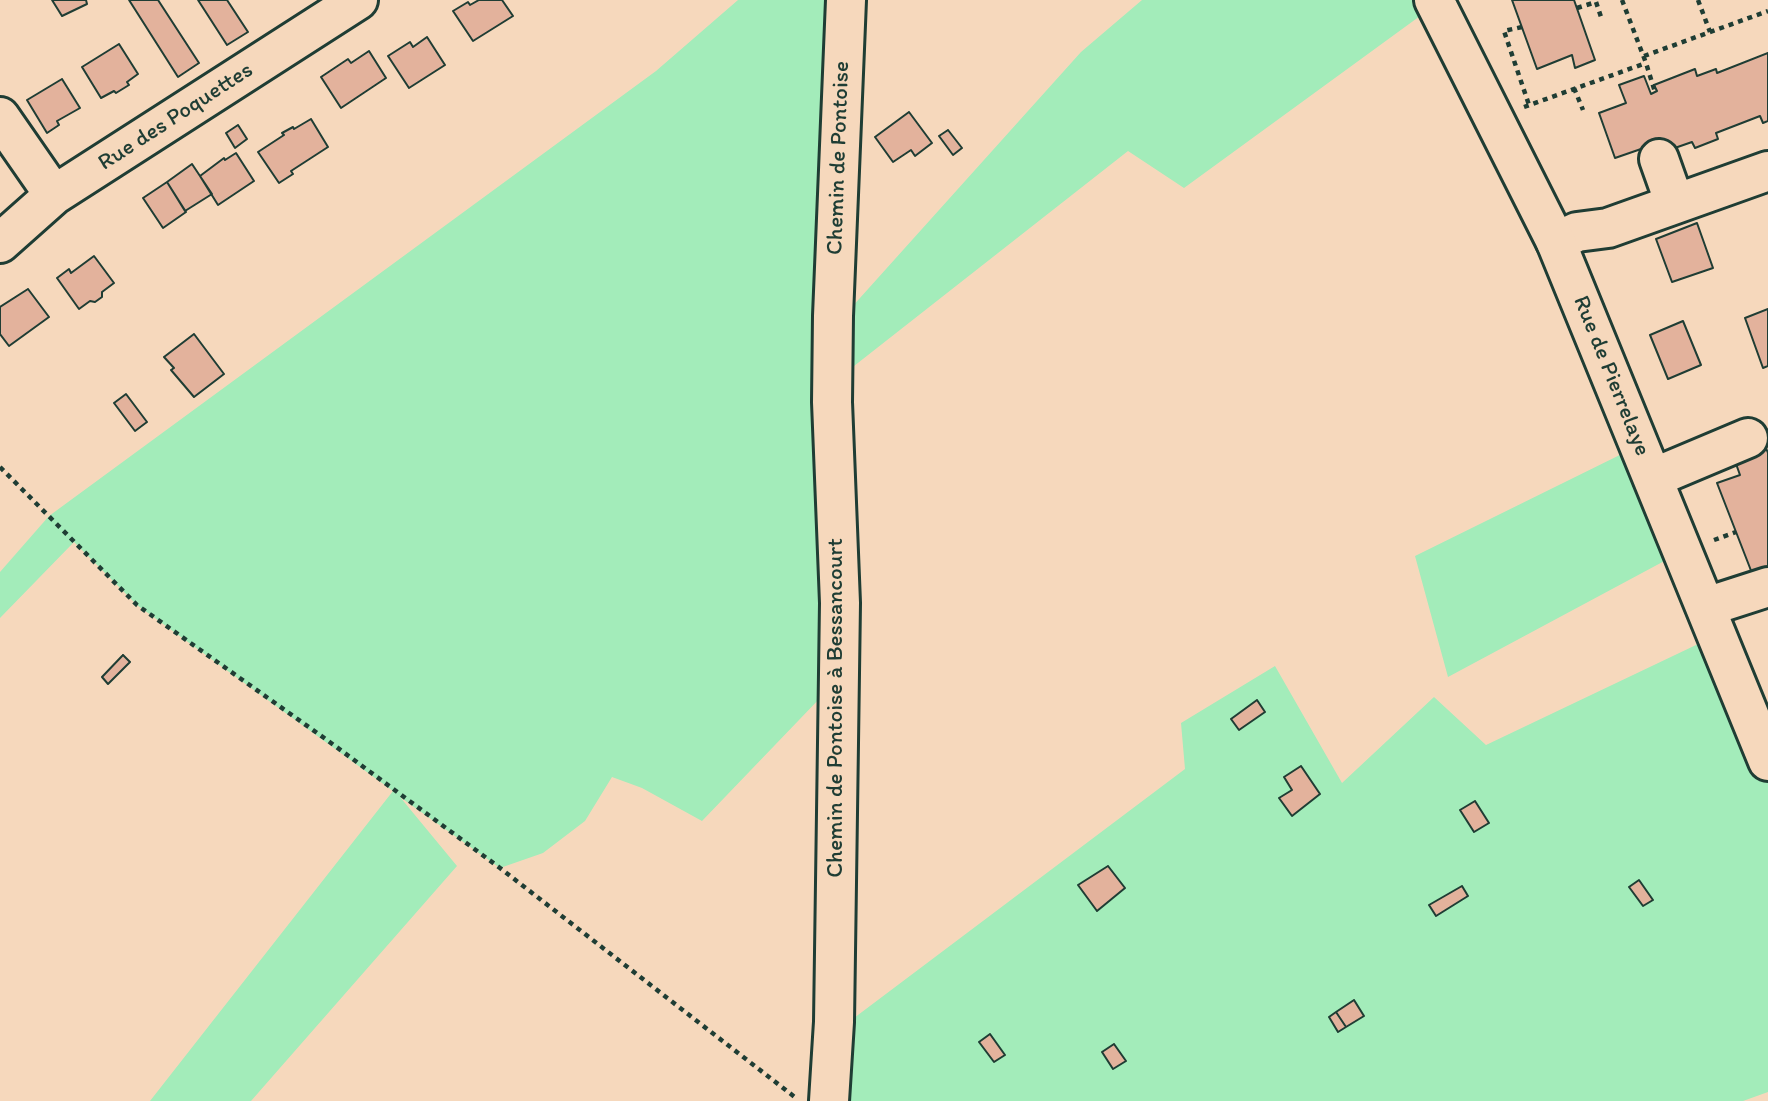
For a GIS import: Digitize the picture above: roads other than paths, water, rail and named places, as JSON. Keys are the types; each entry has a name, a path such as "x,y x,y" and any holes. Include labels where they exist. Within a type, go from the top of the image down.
{"street":[{"name":"Rue des Poquettes","path":"0,243 54,195 358,0"},
{"name":"Chemin de Pontoise","path":"833,316 846,0"},
{"name":"Rue de Pierrelaye","path":"1434,0 1556,242 1768,761"},
{"path":"0,117 54,195"},
{"path":"1658,159 1675,204"},
{"path":"1556,242 1577,232 1608,228 1768,170"},
{"name":"Chemin de Pontoise à Bessancourt","path":"829,1101 834,1022 840,603 832,402 833,316"},
{"path":"1653,478 1748,438"},
{"path":"1706,607 1768,586"}]}
